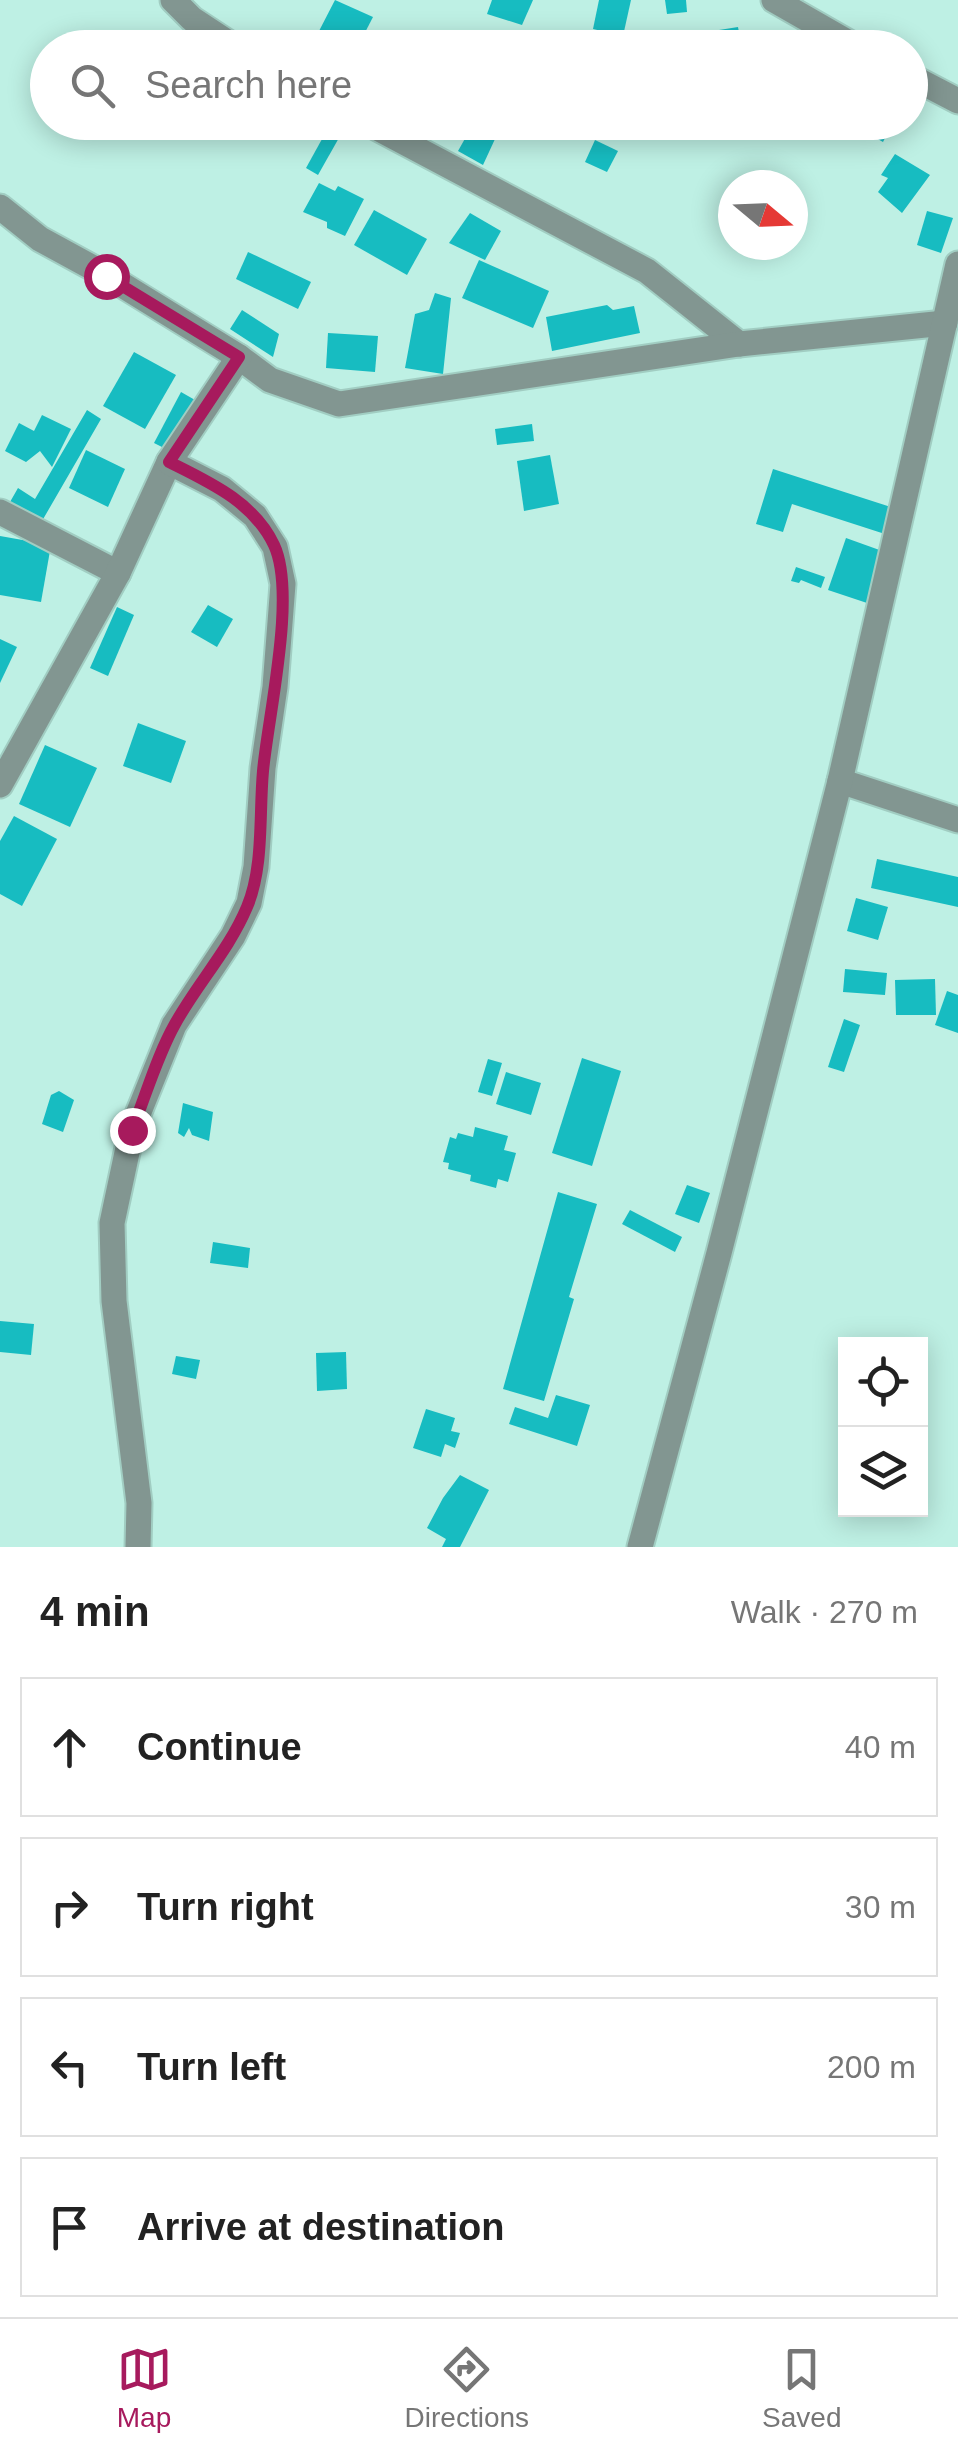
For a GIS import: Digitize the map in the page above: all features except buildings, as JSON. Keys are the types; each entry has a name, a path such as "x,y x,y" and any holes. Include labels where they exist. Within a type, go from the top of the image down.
{"street":[{"path":"173,0 209,30"},
{"path":"774,0 826,30"},
{"path":"928,85 958,101"},
{"path":"400,140 647,271 740,344"},
{"path":"0,207 40,240 106,276 270,380 339,404 740,344 944,322"},
{"path":"640,1547 840,781 958,264"},
{"path":"0,786 118,574 169,462 239,357"},
{"path":"138,1547 138,1503 114,1301 112,1223 132,1130 174,1026 249,904 276,687 283,584 275,547 255,516 222,489 169,462"},
{"path":"0,512 118,574"},
{"path":"840,781 958,820"}],"route":[{"path":"106,276 239,357 169,462 222,489 255,516 275,547 283,584 276,687 249,904 174,1026 132,1130"}]}
